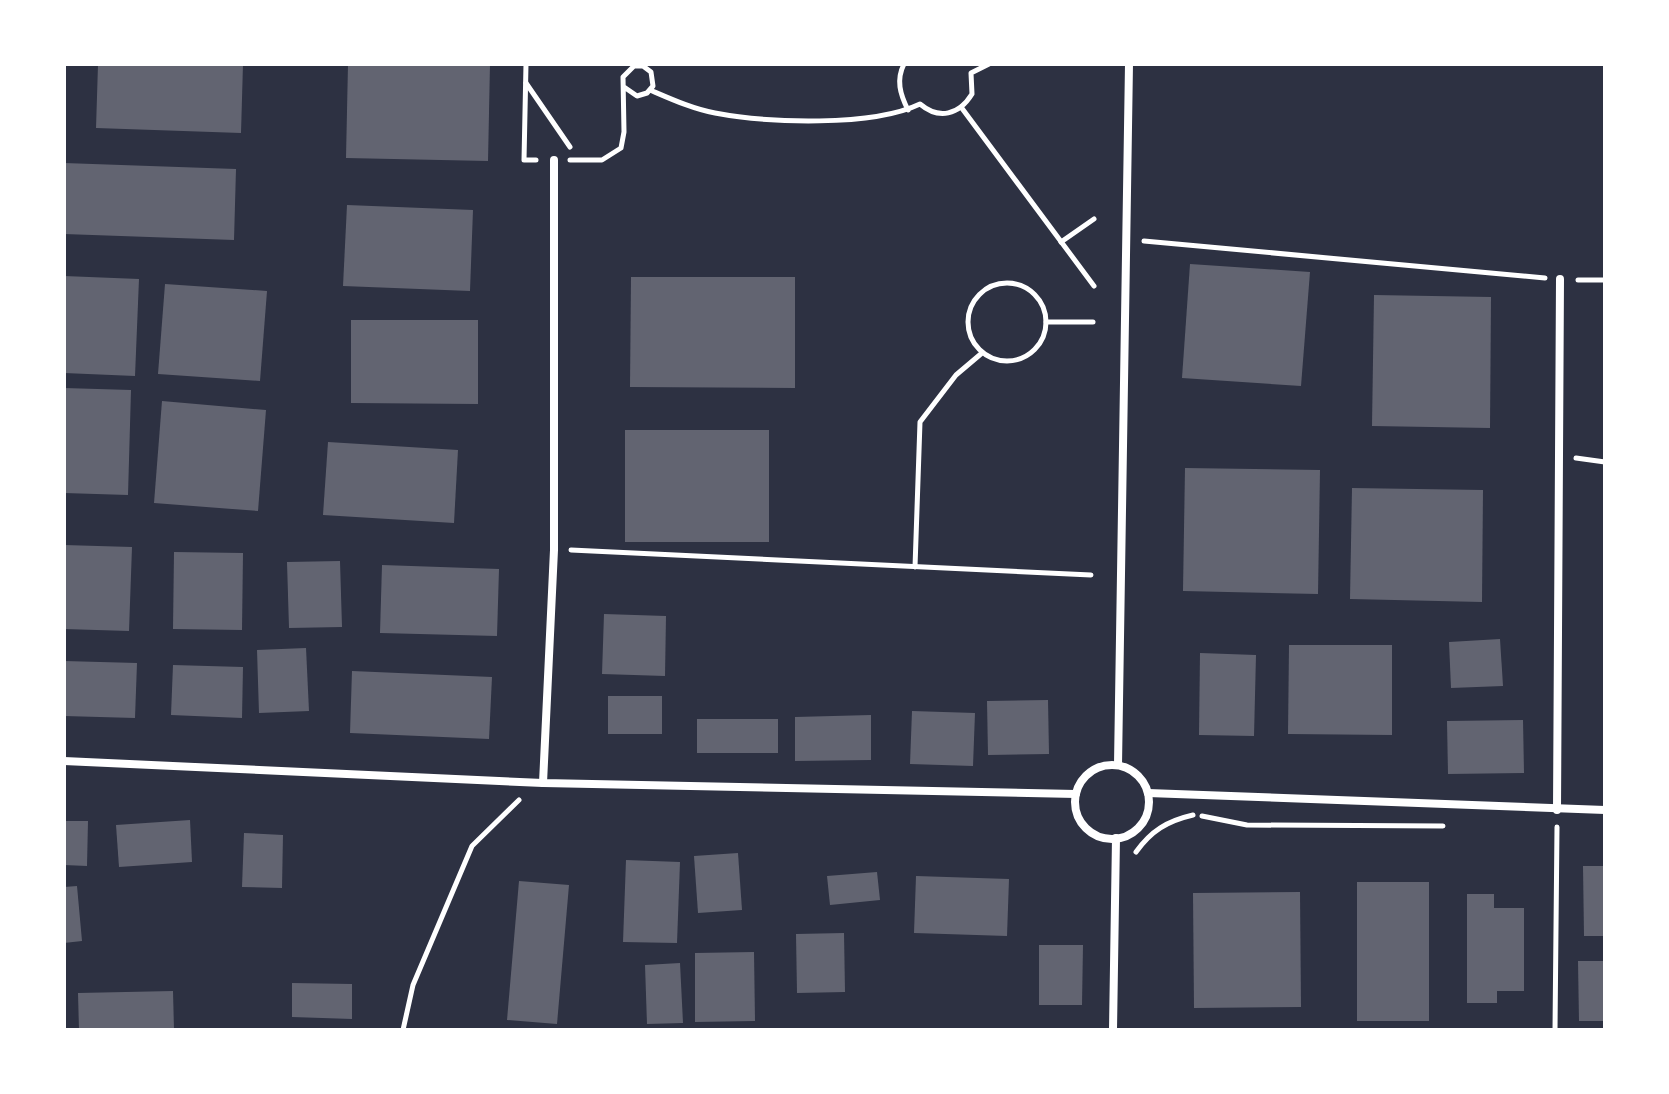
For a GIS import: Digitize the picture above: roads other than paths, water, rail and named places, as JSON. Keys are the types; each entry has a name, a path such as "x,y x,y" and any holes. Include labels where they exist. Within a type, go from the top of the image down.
{"street":[{"path":"1118,765 1129,64"},
{"path":"543,783 554,550 554,160"},
{"path":"1557,810 1560,279"},
{"path":"64,761 543,783 1076,794"},
{"path":"1107,765 1118,765 1138,774 1148,793 1146,818 1128,835 1116,838 1105,838 1084,826 1075,805 1076,794 1087,774 1107,765"},
{"path":"1148,793 1605,810"},
{"path":"1113,1030 1116,838"}]}
